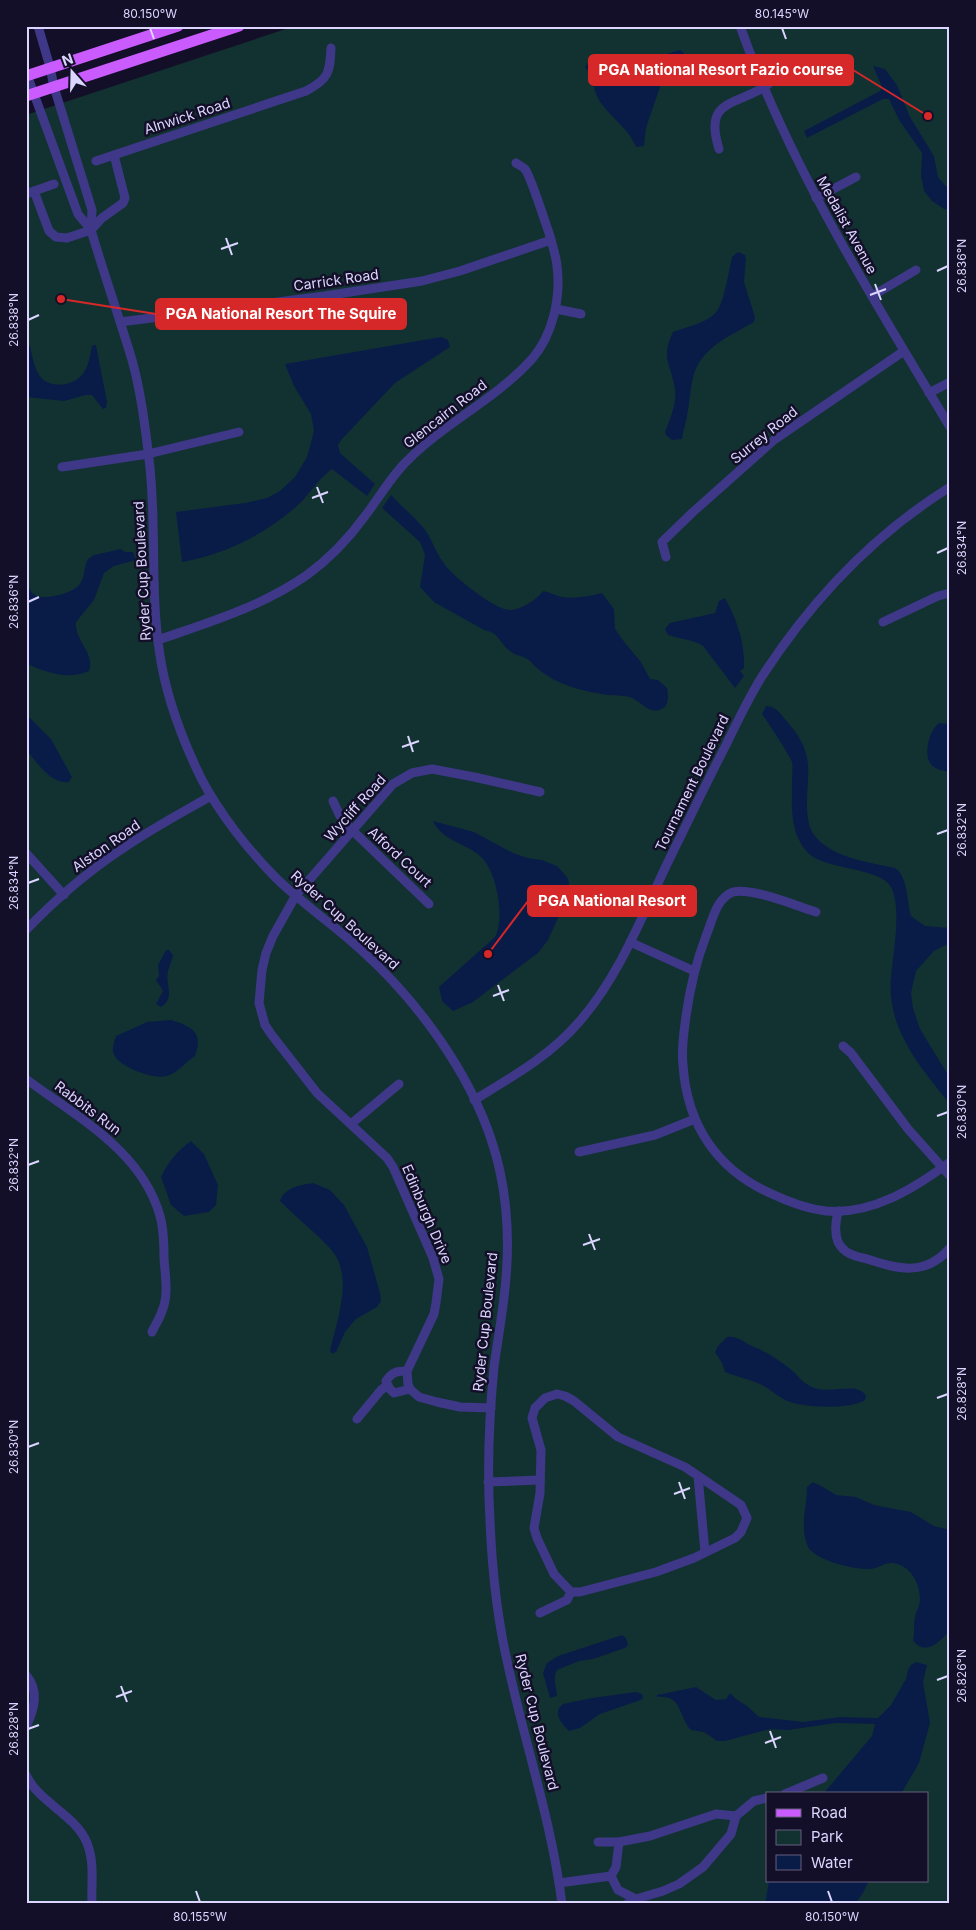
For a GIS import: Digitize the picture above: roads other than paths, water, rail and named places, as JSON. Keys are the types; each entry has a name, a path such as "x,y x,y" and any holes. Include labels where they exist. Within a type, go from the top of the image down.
{"main road":[{"path":"27,74 178,26"},
{"path":"30,94 238,26"}],"street":[{"name":"Ryder Cup Boulevard","path":"38,26 54,87 92,210 91,230 133,363 140,395 153,505 158,640 168,693 184,740 211,796 228,821 275,877 359,948 408,997 444,1046 474,1100 486,1126 498,1161 504,1200 506,1277 491,1408 488,1482 497,1594 507,1661 538,1782 562,1904"},
{"name":"Medalist Avenue","path":"740,26 764,88 816,198 950,427"},
{"name":"Alnwick Road","path":"96,161 306,91 322,80 330,70 331,48"},
{"path":"719,149 715,126 722,109 730,102 764,88 777,76 795,67"},
{"name":"Ryder Cup Boulevard","path":"27,74 30,94 73,202 78,214 91,230"},
{"path":"54,184 30,193 49,231 56,237 67,238 91,230 102,218 123,203 125,192 114,155"},
{"name":"Glencairn Road","path":"158,640 253,606 280,592 325,560 352,533 390,481 421,447 498,389 532,358 548,332 556,309 558,275 551,240 526,170 516,163"},
{"name":"Ryder Cup Boulevard","path":"61,169 62,184 74,218 84,222"},
{"path":"816,198 856,177"},
{"path":"73,202 88,197"},
{"name":"Carrick Road","path":"120,322 324,296 422,281 444,276 551,240"},
{"path":"872,296 916,270"},
{"path":"556,309 581,314"},
{"name":"Surrey Road","path":"666,557 662,542 756,456 817,410 904,351"},
{"path":"929,393 950,382"},
{"path":"62,467 148,454 239,432"},
{"name":"Tournament Boulevard","path":"474,1100 525,1070 563,1040 594,1003 630,942 748,700 786,640 823,595 862,554 914,511 950,487"},
{"path":"882,622 938,596 950,593"},
{"name":"Wycliff Road","path":"296,895 393,784 407,776 421,771 432,770 466,775 540,792"},
{"name":"Alston Road","path":"26,930 64,895 122,849 211,796"},
{"name":"Alford Court","path":"333,801 340,816 353,831 429,904"},
{"path":"26,853 64,895"},
{"path":"816,912 749,892 732,893 722,900 719,905 694,971 683,1044 682,1064 689,1102 696,1119 709,1144 733,1172 752,1184 794,1203 826,1211 870,1206 888,1200 911,1188 946,1164"},
{"name":"Edinburgh Drive","path":"296,895 273,936 266,953 260,988 262,1014 270,1034 317,1093 379,1149 393,1167 433,1258 439,1286 434,1314 407,1371"},
{"path":"630,942 694,971"},
{"path":"843,1046 851,1053 908,1129 946,1164 950,1176"},
{"name":"Rabbits Run","path":"26,1079 115,1145 139,1173 150,1191 158,1212 163,1234 165,1289 163,1310 152,1332"},
{"path":"351,1124 399,1084"},
{"path":"578,1152 655,1135 696,1119"},
{"path":"838,1211 836,1236 841,1247 850,1254 897,1268 911,1269 930,1263 942,1256 950,1248"},
{"path":"410,1389 394,1393 386,1381 391,1374 407,1371 410,1389 419,1397 460,1407 491,1408"},
{"path":"357,1419 381,1390 388,1386"},
{"path":"557,1394 574,1401 618,1438 671,1460 698,1476 741,1506 747,1518 742,1532 735,1538 675,1566 580,1592 571,1592 554,1574 534,1528 540,1480 542,1450 532,1418 535,1408 540,1401 557,1394"},
{"path":"698,1476 705,1552"},
{"path":"488,1482 540,1480"},
{"path":"540,1613 566,1600 571,1592"},
{"path":"26,1675 33,1685 34,1697 33,1710 26,1728"},
{"path":"26,1774 39,1794 78,1829 85,1840 93,1870 92,1904"},
{"path":"790,1792 823,1778"},
{"path":"627,1904 636,1899 663,1891 696,1873 731,1834 736,1816 754,1801 766,1798"},
{"path":"598,1842 619,1842 650,1836 716,1814 736,1816"},
{"path":"611,1876 616,1867 619,1842"},
{"path":"559,1882 611,1876"},
{"path":"611,1876 618,1890 636,1899"}],"water":[{"path":"680,50 684,53 685,58 661,84 646,128 644,146 636,147 629,134 599,100 585,67 595,55 650,59"},
{"path":"873,66 885,69 897,85 910,117 934,156 938,177 950,191 950,209 944,209 932,201 924,191 921,176 922,153 899,120 889,99 883,99 807,138 804,131 880,91 882,87"},
{"path":"738,252 745,255 746,259 744,282 755,317 754,322 719,342 698,364 694,374 682,439 672,440 665,432 675,400 675,389 667,355 669,341 673,332 703,322 717,311 724,293 732,257"},
{"path":"441,337 448,340 450,347 395,383 338,445 340,453 375,484 367,496 332,469 298,505 259,534 214,554 182,562 176,512 245,503 267,498 280,491 295,477 307,457 314,431 311,414 294,386 285,364"},
{"path":"26,344 30,346 40,376 44,380 56,385 75,381 80,377 87,366 92,346 96,345 107,402 106,408 103,409 92,395 64,401 26,397"},
{"path":"391,495 426,531 445,565 466,585 504,609 520,608 537,598 543,591 567,598 602,593 614,609 615,629 641,662 650,679 658,680 667,688 668,698 665,707 655,711 630,697 590,692 562,683 546,675 528,659 506,648 493,633 484,630 434,602 420,587 425,555 420,542 382,508"},
{"path":"121,549 125,552 133,552 136,560 114,566 104,573 94,600 76,622 78,635 90,659 89,671 73,675 57,674 41,670 26,663 26,582 28,588 39,597 51,597 71,591 81,582 88,559 94,555"},
{"path":"725,598 737,623 742,640 744,658 744,668 740,671 744,676 735,688 703,646 690,640 668,635 665,629 670,623 715,613 719,601"},
{"path":"766,706 774,708 780,714 793,728 803,745 808,764 808,820 815,836 822,843 841,854 895,868 905,883 911,916 925,926 950,928 950,943 934,951 916,971 911,993 913,1008 920,1029 950,1078 950,1104 927,1076 907,1046 894,1013 891,996 891,977 895,944 896,907 891,887 885,880 876,876 816,859 802,845 797,837 793,819 792,762 762,714"},
{"path":"26,714 51,739 72,777 69,782 62,782 50,776 26,750"},
{"path":"939,723 947,724 950,727 950,772 934,767 928,758 927,751 930,738"},
{"path":"433,821 474,832 513,853 542,860 557,866 569,882 568,896 548,940 538,953 473,1002 453,1011 442,1001 439,987 495,937 499,920 498,898 493,876 484,860 472,850 443,834"},
{"path":"166,950 169,950 173,955 167,977 168,1000 161,1007 156,1004 163,991 156,980 159,976 158,965"},
{"path":"171,1020 190,1028 197,1036 198,1042 195,1056 175,1072 161,1077 147,1075 126,1066 116,1058 113,1053 113,1047 116,1036 147,1022"},
{"path":"191,1141 204,1154 218,1185 216,1205 209,1212 184,1216 171,1205 161,1177 173,1157"},
{"path":"313,1183 330,1190 344,1205 367,1247 381,1301 377,1307 356,1319 345,1332 336,1352 332,1354 330,1350 342,1300 343,1287 339,1262 327,1245 280,1201 282,1196 289,1190"},
{"path":"727,1337 737,1338 768,1354 813,1387 830,1390 855,1389 861,1391 866,1396 865,1400 837,1407 825,1407 802,1405 785,1400 762,1385 725,1372 715,1352"},
{"path":"813,1482 836,1495 856,1497 874,1505 911,1512 934,1526 950,1530 950,1629 938,1643 933,1646 922,1647 913,1640 914,1620 920,1602 920,1593 913,1576 904,1567 899,1564 890,1563 871,1569 856,1568 827,1560 812,1552 808,1547 805,1540 804,1517 807,1487"},
{"path":"622,1635 626,1638 628,1645 625,1648 593,1659 579,1661 557,1670 555,1680 557,1696 550,1698 543,1673 547,1663 558,1656"},
{"path":"916,1662 927,1665 923,1682 930,1723 919,1763 902,1792 825,1792 872,1736 875,1724 836,1723 788,1730 770,1729 725,1741 717,1741 704,1732 691,1730 679,1707 671,1699 657,1697 657,1695 696,1687 716,1700 726,1699 730,1693 759,1717 803,1722 841,1717 878,1718 891,1705 906,1679 911,1665"},
{"path":"636,1692 642,1694 643,1698 641,1700 600,1714 580,1728 569,1731 559,1718 558,1710 563,1704"},
{"path":"769,1882 868,1882 855,1904 765,1904"}],"place":[{"name":"PGA National Resort Fazio course","path":"928,116"},
{"name":"PGA National Resort The Squire","path":"61,299"},
{"name":"PGA National Resort","path":"488,954"}]}
